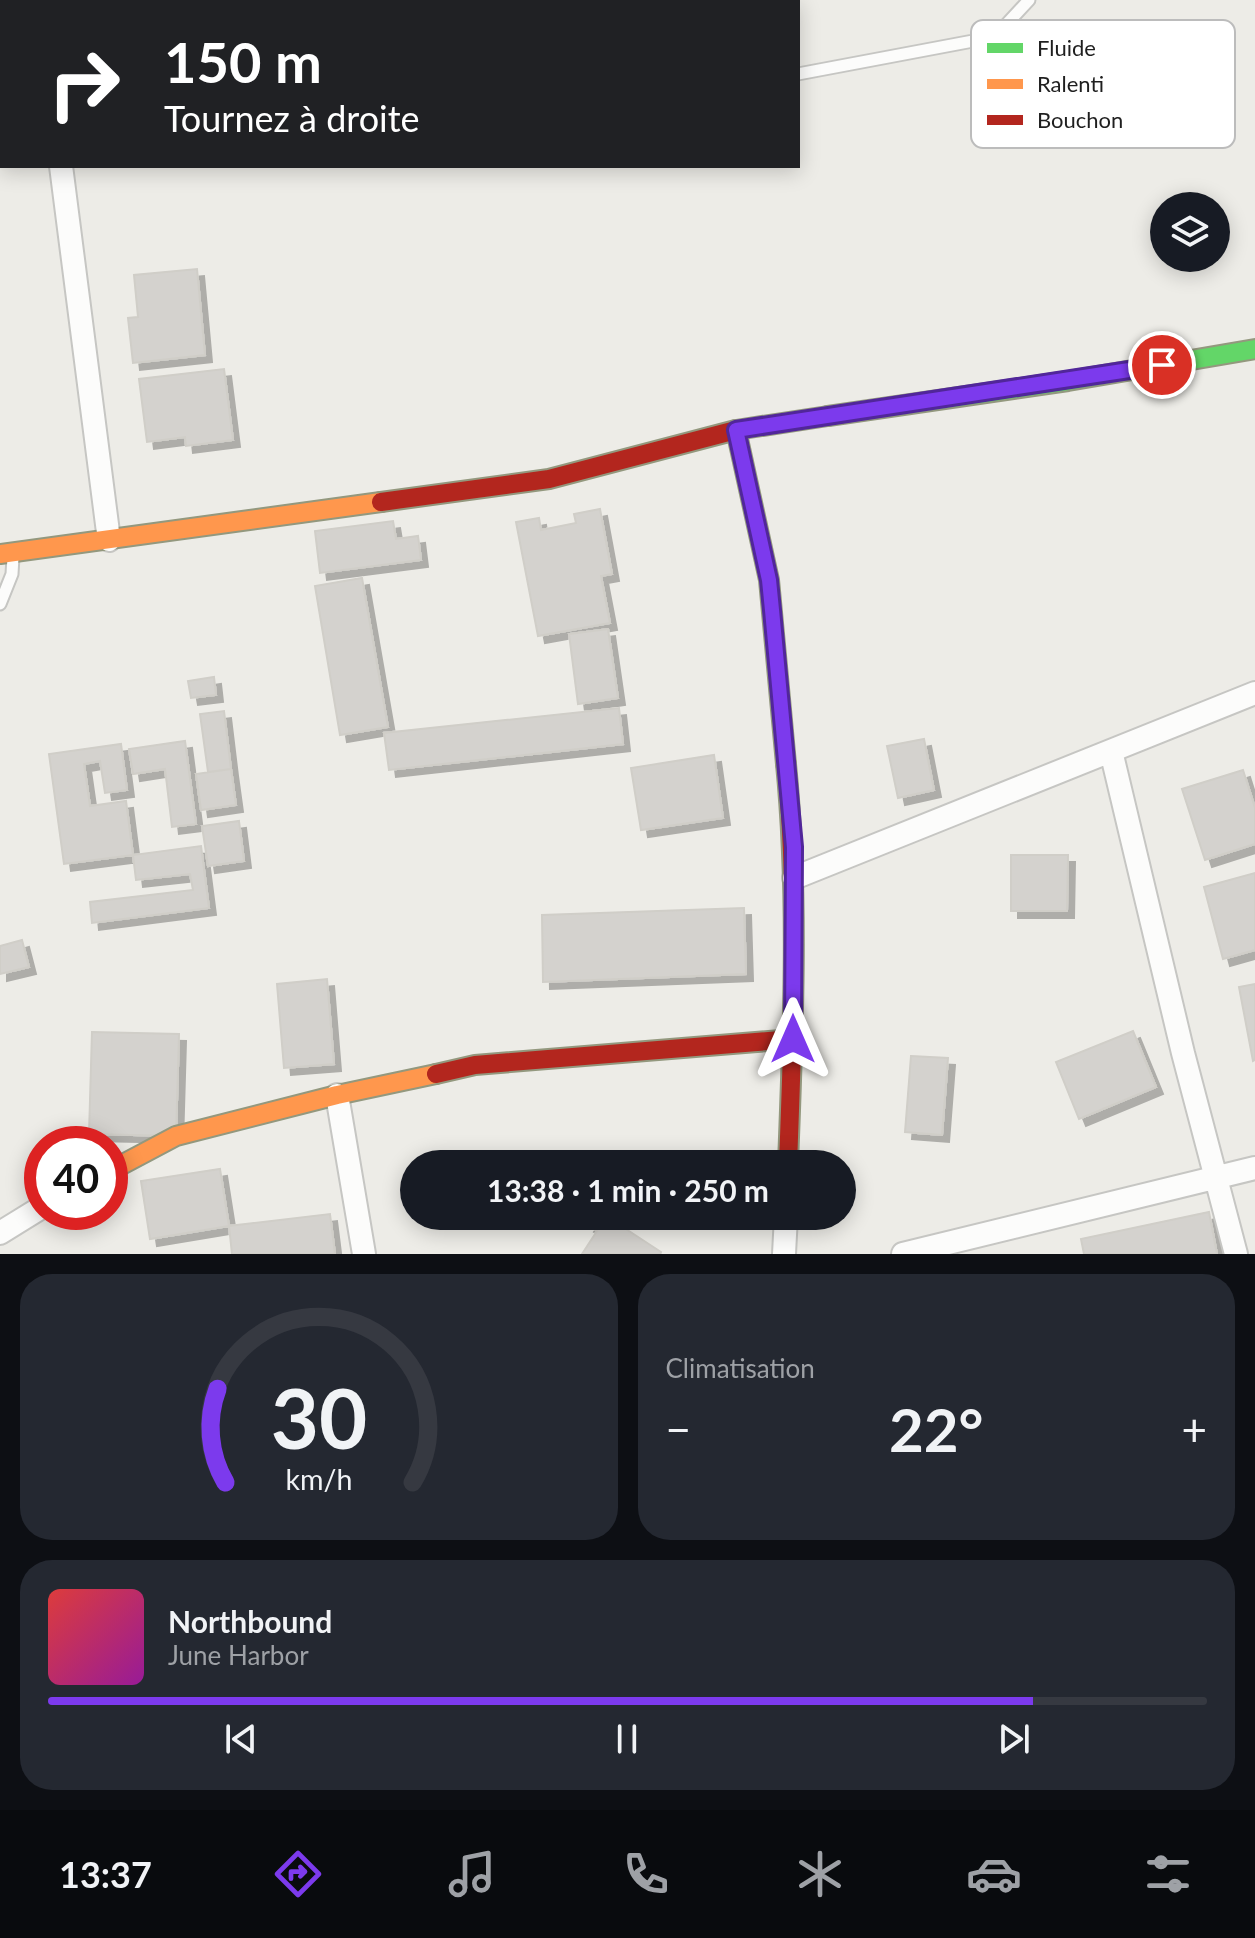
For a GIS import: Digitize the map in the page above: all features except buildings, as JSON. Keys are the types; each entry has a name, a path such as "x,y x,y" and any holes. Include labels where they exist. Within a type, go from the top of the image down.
{"street":[{"path":"61,168 109,540"},
{"path":"7,553 549,479 736,430 1068,381 1255,349"},
{"path":"736,430 769,580 794,847 793,1039 789,1150"},
{"path":"794,878 1255,693"},
{"path":"1111,751 1183,1053 1236,1254"},
{"path":"128,1161 176,1136 337,1095 475,1065 793,1039"},
{"path":"337,1095 364,1254"},
{"path":"903,1254 1255,1168"},
{"path":"0,1233 24,1218"},
{"path":"784,1254 785,1230"}],"lane":[{"path":"1010,20 1029,0"},
{"path":"800,74 971,41"},
{"path":"0,604 12,574 7,553"}],"traffic: fast":[{"path":"828,416 1068,381 1255,349"},
{"path":"736,430 769,580 786,764"}],"traffic: slow":[{"path":"0,554 381,502"},
{"path":"128,1161 176,1136 337,1095 436,1074"}],"traffic: jam":[{"path":"381,502 549,479 736,430 828,416"},
{"path":"786,764 794,914 788,1150"},
{"path":"436,1074 475,1065 793,1039"}],"route":[{"path":"793,1039 794,847 772,610 769,580 736,430 1162,365"}]}
